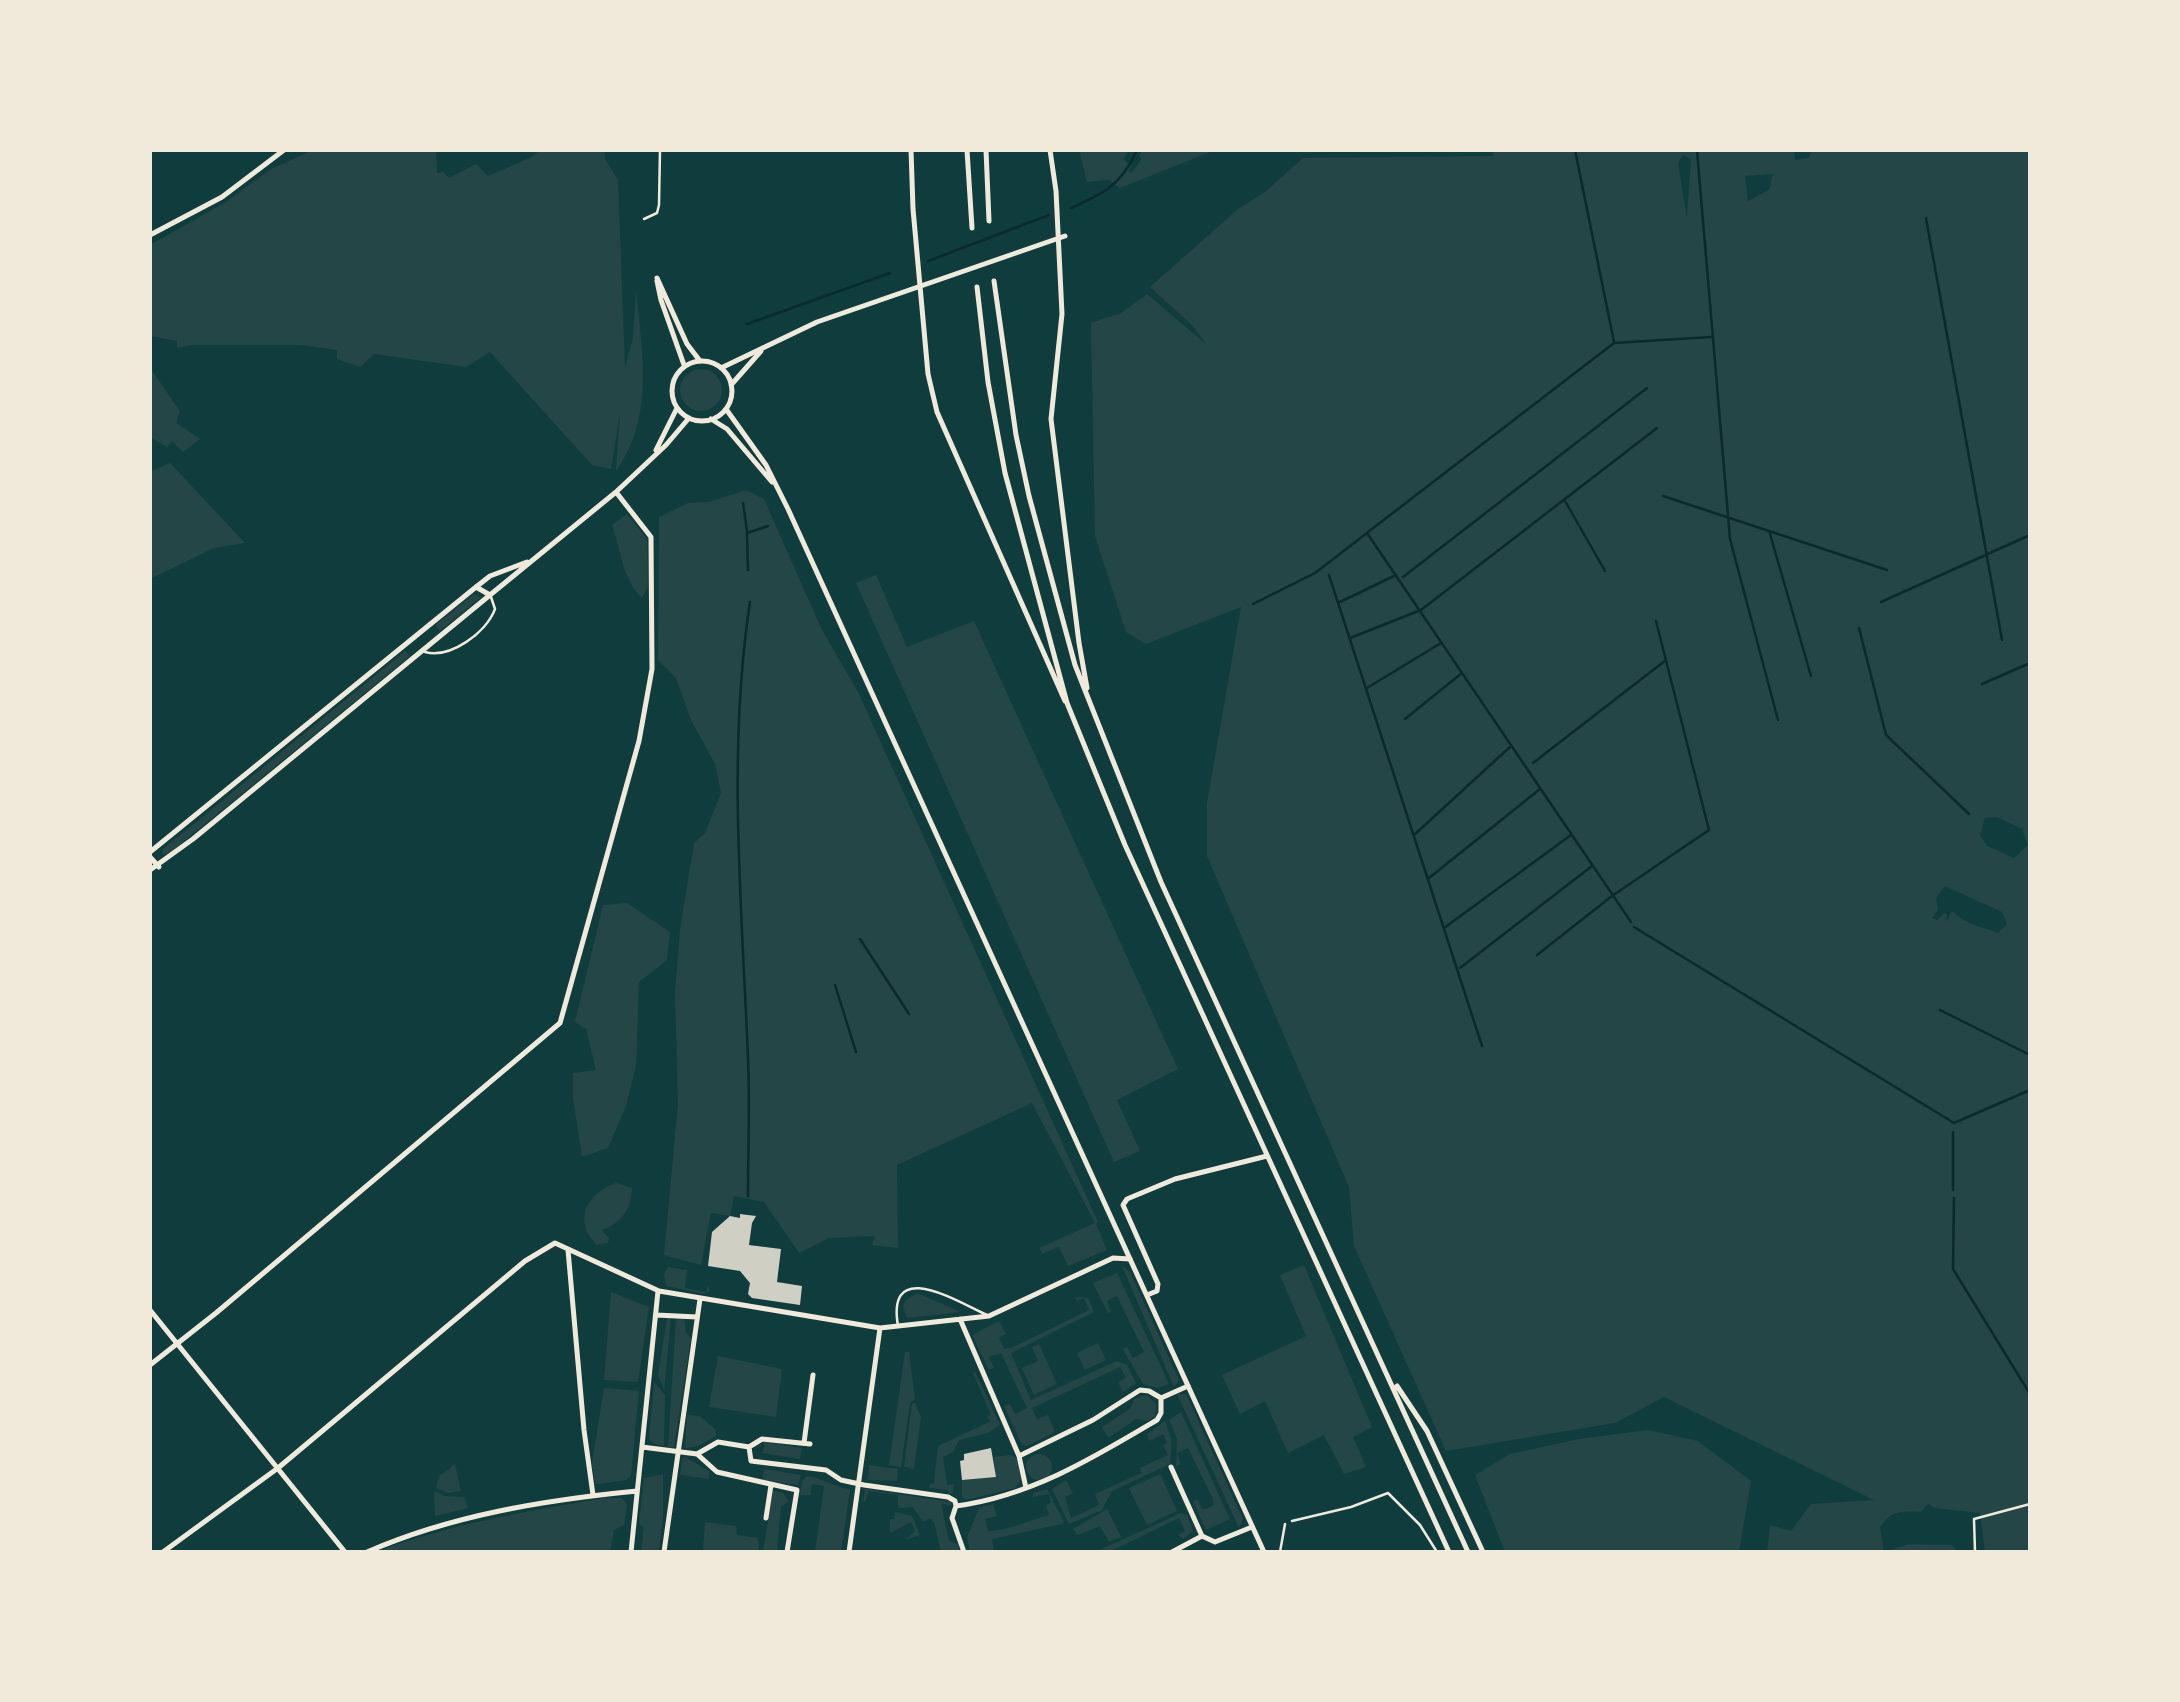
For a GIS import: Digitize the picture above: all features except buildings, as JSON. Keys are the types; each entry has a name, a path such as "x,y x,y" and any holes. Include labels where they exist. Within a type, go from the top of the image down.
{"street":[{"path":"150,235 222,197 284,150"},
{"path":"911,150 928,374 937,412 1058,691 1067,703"},
{"path":"967,150 972,228"},
{"path":"986,150 989,221"},
{"path":"1050,150 1062,237 1062,314 1051,419 1088,696"},
{"path":"712,419 726,409 731,384 761,351 817,322 1062,237"},
{"path":"684,366 660,300 657,278 687,344 700,361 720,368 731,384"},
{"path":"994,281 1029,496 1055,600 1088,696 1161,882 1468,1552"},
{"path":"977,287 988,382 1005,473 1067,703 1125,845 1449,1552"},
{"path":"720,368 750,352 761,351"},
{"path":"700,361 684,366 678,373 672,390 678,408 688,418 712,419 726,429 775,483"},
{"path":"655,453 678,408"},
{"path":"726,409 775,483 1264,1552"},
{"path":"150,870 159,867 616,492 688,418"},
{"path":"150,1364 560,1023 639,741 652,669 652,537 616,492"},
{"path":"159,867 150,855 413,638 490,576 530,561"},
{"path":"476,587 490,595"},
{"path":"413,638 424,651"},
{"path":"1146,1295 1157,1291 1158,1284 1123,1206 1128,1198 1175,1179 1268,1156"},
{"path":"163,1552 278,1468 525,1261 556,1244 658,1290 880,1328 989,1316 1113,1258 1130,1259"},
{"path":"568,1250 593,1495"},
{"path":"631,1552 658,1290"},
{"path":"664,1552 700,1298"},
{"path":"150,1310 345,1552"},
{"path":"656,1315 697,1317"},
{"path":"959,1318 1019,1456 1026,1488"},
{"path":"849,1552 880,1328"},
{"path":"1389,1374 1427,1432 1483,1552"},
{"path":"642,1447 697,1454 718,1442 749,1446 762,1438 807,1443 812,1376"},
{"path":"1161,1398 1188,1386"},
{"path":"1019,1456 1093,1420 1140,1390 1161,1398"},
{"path":"956,1506 1057,1478 1157,1420 1161,1398"},
{"path":"749,1446 749,1477"},
{"path":"697,1454 717,1472 797,1490 787,1552"},
{"path":"752,1461 826,1470 841,1480 858,1484 955,1500 952,1518 964,1552"},
{"path":"1171,1467 1202,1536 1215,1542 1252,1527"},
{"path":"766,1518 771,1485"},
{"path":"367,1552 488,1513 637,1491"},
{"path":"1172,1552 1202,1536"},
{"path":"1215,1542 1215,1552"}],"lane":[{"path":"424,651 440,654 453,649 484,626 495,609 490,595"},
{"path":"898,1326 898,1300 907,1289 916,1286 989,1316"},
{"path":"1280,1552 1285,1524"}],"path":[{"path":"644,219 657,213 660,205 660,150"},
{"path":"1285,1524 1388,1493 1420,1526 1438,1552"},
{"path":"1975,1552 1974,1519 2030,1504"}],"shaded area":[{"path":"313,150 436,150 437,173 443,172 449,178 476,164 488,176 540,150 604,150 618,180 625,367 633,338 636,290 643,360 636,429 616,471 620,413 611,469 592,465 490,352 466,367 374,354 360,367 337,359 337,350 301,345 177,348 177,341 150,336 150,245 226,202 271,169"},
{"path":"1079,150 1129,150 1123,159 1131,166 1131,173 1142,159 1142,150 1215,150 1120,188 1108,180 1087,182"},
{"path":"1494,150 1794,150 1795,160 1809,158 1811,150 2030,150 2030,1552 1985,1552 1980,1513 1928,1504 1921,1512 1898,1513 1884,1521 1880,1527 1884,1552 1767,1552 1770,1525 1791,1531 1811,1504 1874,1500 1664,1397 1615,1423 1446,1451 1354,1246 1349,1187 1207,856 1207,803 1241,607 1146,644 1126,632 1095,536 1091,323 1121,313 1147,294 1207,345 1192,325 1150,287 1303,158 1493,156","holes":["1683,155 1691,159 1687,218 1678,163","1773,174 1769,190 1748,201 1745,176","1997,817 2022,829 2028,845 2014,858 1987,846 1980,835 1985,818","1945,886 2002,912 2007,924 1998,933 1968,922 1952,911 1946,922 1944,913 1937,920 1932,918 1938,910 1936,898"]},
{"path":"150,368 180,411 176,423 200,439 183,452 172,441 167,447 150,437"},
{"path":"701,369 716,375 722,390 716,405 701,411 686,405 680,390 686,375"},
{"path":"170,463 245,543 214,548 150,579 150,472"},
{"path":"746,490 764,499 821,628 858,692 1098,1222 1107,1250 1068,1266 1059,1247 1039,1255 1039,1248 1095,1223 1032,1103 897,1165 898,1248 872,1245 875,1236 829,1238 799,1253 764,1202 734,1196 730,1216 711,1213 701,1265 664,1255 678,1105 675,992 680,930 694,843 705,833 721,793 715,764 691,720 676,678 658,660 659,517 688,503 709,502"},
{"path":"627,514 647,539 648,587 642,598 626,573 612,525"},
{"path":"876,575 907,647 974,621 1178,1069 1117,1100 1140,1151 1114,1162 856,583"},
{"path":"474,594 481,597 440,631 435,625"},
{"path":"405,651 410,656 163,855 162,850"},
{"path":"627,903 670,932 667,960 639,982 636,1066 626,1106 608,1148 582,1157 573,1073 596,1070 586,1029 575,1022 603,905"},
{"path":"616,1183 632,1188 630,1203 619,1220 601,1230 609,1238 608,1243 597,1245 585,1227 586,1210 597,1194"},
{"path":"1304,1265 1372,1427 1353,1437 1366,1467 1344,1474 1324,1435 1288,1453 1265,1401 1240,1414 1222,1375 1306,1336 1280,1275"},
{"path":"1122,1266 1130,1272 1179,1380 1174,1387"},
{"path":"668,1267 687,1270 685,1288 706,1292 708,1285 710,1291 704,1294 666,1286 664,1274"},
{"path":"1117,1273 1169,1384 1158,1388 1143,1384 1123,1349 1127,1347 1133,1358 1144,1352 1117,1296 1107,1301 1111,1312 1108,1313 1093,1283"},
{"path":"611,1292 649,1307 638,1382 604,1380"},
{"path":"917,1293 961,1312 907,1318 905,1301"},
{"path":"1075,1297 1088,1298 1094,1312 1011,1353 1031,1400 1117,1361 1127,1365 1136,1383 1123,1392 1118,1382 1126,1378 1120,1367 1032,1408 1037,1419 1048,1415 1055,1432 1022,1445 1004,1406 1010,1404 1015,1414 1027,1408 1001,1353 989,1357 994,1368 989,1370 972,1335 999,1321 1006,1334 999,1338 1004,1349 1013,1347 1089,1310 1084,1298 1077,1301"},
{"path":"667,1318 671,1318 664,1390 658,1375"},
{"path":"676,1318 684,1318 686,1333 691,1338 674,1447 668,1447"},
{"path":"1098,1343 1106,1360 1085,1370 1077,1353"},
{"path":"1039,1344 1057,1384 1034,1395 1022,1368 1038,1361 1032,1347"},
{"path":"905,1352 909,1352 915,1399 910,1403 901,1467 889,1465"},
{"path":"718,1356 782,1369 776,1417 709,1407"},
{"path":"975,1372 1000,1425 988,1433 959,1440 953,1452 943,1457 947,1485 954,1484 953,1492 929,1488 934,1483 938,1446 991,1421"},
{"path":"654,1382 665,1395 664,1446 649,1439"},
{"path":"604,1388 639,1391 631,1476 595,1484 592,1463"},
{"path":"1177,1394 1186,1394 1243,1519 1239,1528"},
{"path":"1147,1395 1156,1404 1155,1416 1147,1421 1136,1419 1108,1438 1102,1427 1130,1409 1135,1398"},
{"path":"915,1403 921,1417 914,1469 904,1467"},
{"path":"1181,1412 1230,1519 1206,1530 1193,1502 1197,1499 1203,1510 1214,1505 1188,1448 1177,1453 1181,1464 1176,1466 1177,1439 1169,1420"},
{"path":"687,1415 700,1416 716,1430 716,1436 685,1448"},
{"path":"1165,1421 1172,1441 1170,1464 1112,1491 1102,1510 1069,1524 1052,1489 1066,1480 1073,1493 1065,1497 1071,1518 1099,1505 1095,1494 1141,1473 1140,1468 1168,1455 1163,1434 1149,1441 1147,1434"},
{"path":"1648,1430 1698,1441 1751,1481 1739,1552 1505,1552 1475,1475 1510,1454"},
{"path":"763,1442 802,1448 800,1459 762,1453"},
{"path":"1039,1454 1048,1458 1052,1467 1048,1476 1039,1480 1030,1476 1026,1467 1030,1458"},
{"path":"685,1457 709,1471 709,1479 680,1475"},
{"path":"994,1457 1017,1458 1021,1480 1015,1488 966,1500 962,1497 962,1480 995,1477"},
{"path":"455,1464 461,1491 448,1493 436,1488 439,1476"},
{"path":"869,1465 898,1469 897,1481 868,1480"},
{"path":"764,1469 801,1475 798,1485 763,1480"},
{"path":"663,1474 659,1552 641,1552 644,1528 639,1524 644,1478"},
{"path":"1160,1474 1177,1511 1147,1525 1129,1488"},
{"path":"807,1476 850,1489 841,1552 815,1552 824,1486 812,1484 810,1495 800,1495"},
{"path":"865,1489 950,1502 952,1505 941,1504 949,1541 958,1544 959,1552 941,1552 934,1522 930,1518 923,1522 913,1507 898,1508 898,1495 869,1491 865,1502"},
{"path":"1047,1489 1062,1524 992,1539 994,1552 970,1552 967,1537 979,1508 993,1504 997,1516 985,1519 988,1531 1011,1527 1049,1515 1049,1494 1033,1497 1033,1493"},
{"path":"434,1491 464,1497 468,1508 435,1516"},
{"path":"773,1491 783,1493 789,1501 781,1507 777,1552 763,1552"},
{"path":"622,1498 627,1504 624,1525 614,1530 610,1552 376,1552 461,1526"},
{"path":"1107,1509 1121,1537 1109,1542 1100,1526 1078,1535 1073,1529"},
{"path":"895,1512 912,1516 920,1535 905,1540 915,1531 911,1522 890,1533 890,1519 894,1519"},
{"path":"1181,1513 1187,1515 1193,1531 1183,1539 1178,1535 1185,1531 1179,1518 1109,1552 1095,1552"},
{"path":"705,1522 736,1526 737,1535 758,1538 759,1552 703,1550"},
{"path":"1909,1544 1951,1545 1959,1552 1886,1552"}],"waterway":[{"path":"1071,208 1111,186 1125,172 1137,150"},
{"path":"1575,150 1614,342"},
{"path":"1697,150 1730,539 1778,720"},
{"path":"928,261 1049,215"},
{"path":"1926,218 2002,640"},
{"path":"747,324 890,273"},
{"path":"1368,532 1614,343 1711,337"},
{"path":"1403,577 1647,388"},
{"path":"1350,638 1421,610 1657,428"},
{"path":"1663,496 1887,570"},
{"path":"1565,501 1605,571"},
{"path":"743,503 747,531"},
{"path":"748,570 747,533 768,526"},
{"path":"1253,604 1315,573 1367,533 1631,922"},
{"path":"1770,534 1811,676"},
{"path":"1881,602 2030,535"},
{"path":"1329,575 1482,1046"},
{"path":"1340,602 1396,575"},
{"path":"748,1196 749,1075 738,773 750,602"},
{"path":"1537,955 1612,896 1709,830 1656,621"},
{"path":"1859,628 1886,735 1969,814"},
{"path":"1367,688 1441,643"},
{"path":"1533,763 1666,660"},
{"path":"1982,684 2030,663"},
{"path":"1405,719 1462,673"},
{"path":"1414,835 1511,746"},
{"path":"1429,878 1540,789"},
{"path":"1444,928 1571,835"},
{"path":"1460,968 1592,866"},
{"path":"1634,927 1954,1123 2030,1090"},
{"path":"860,939 909,1014"},
{"path":"835,985 856,1052"},
{"path":"1940,1010 2030,1055"},
{"path":"1953,1132 1953,1190"},
{"path":"1954,1198 1953,1269 2030,1394"}]}
